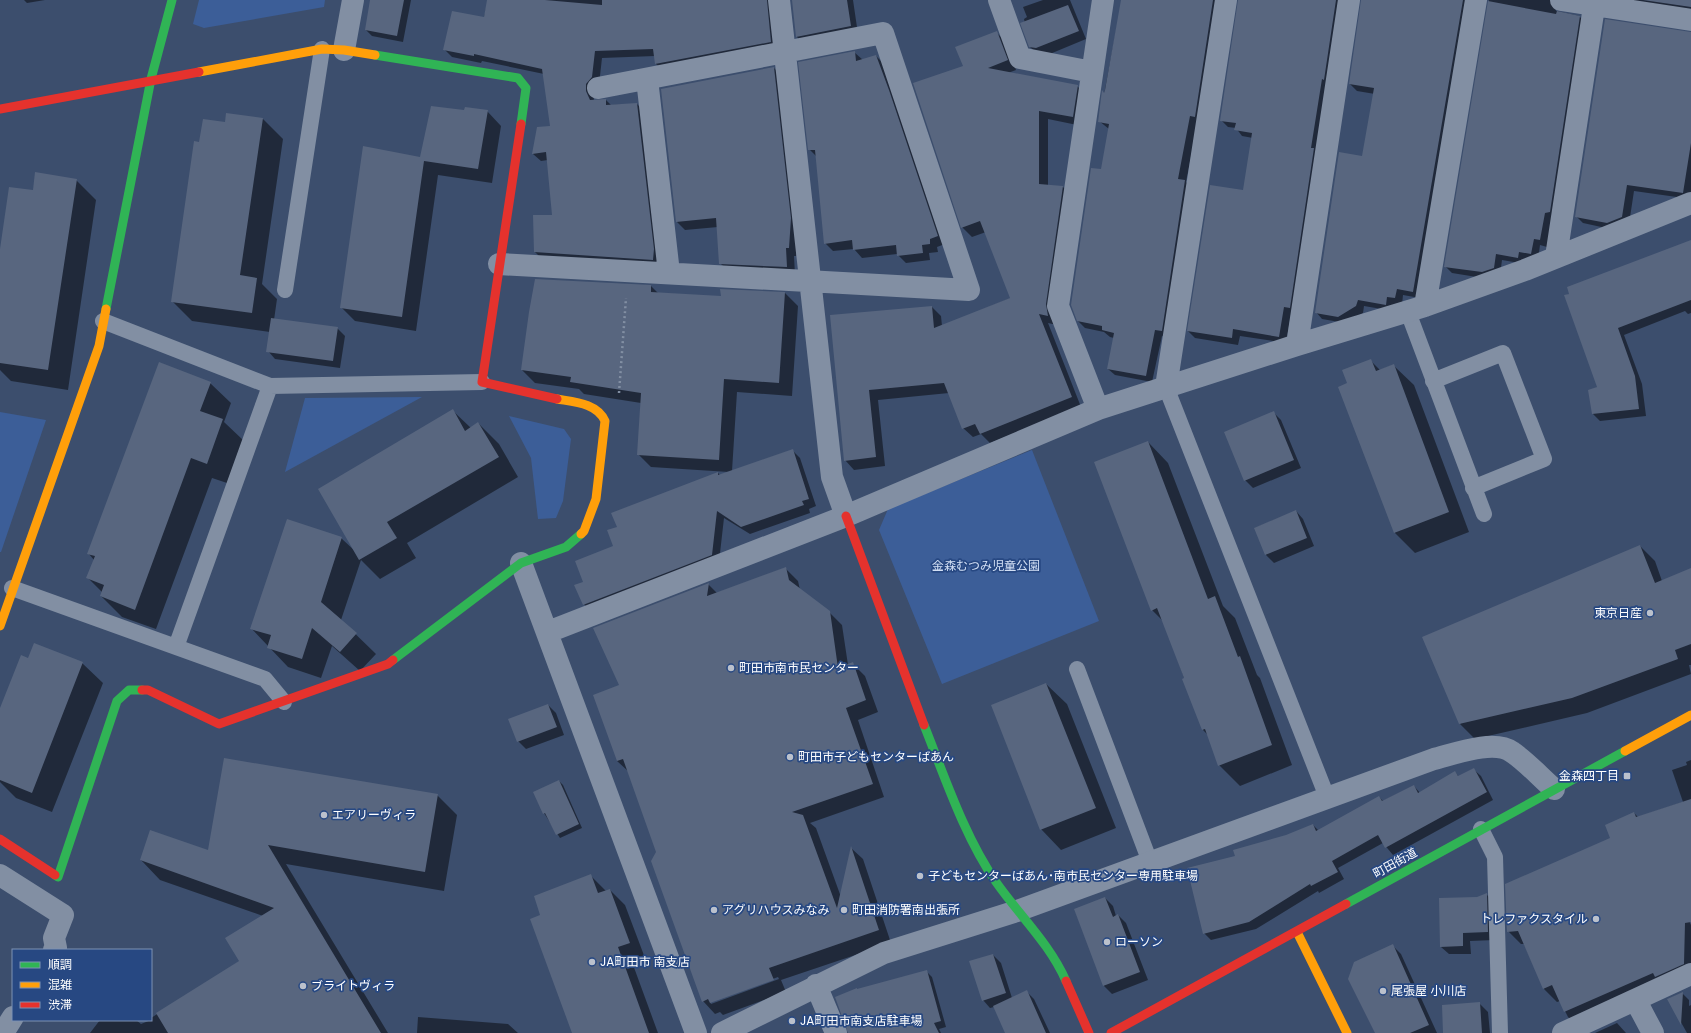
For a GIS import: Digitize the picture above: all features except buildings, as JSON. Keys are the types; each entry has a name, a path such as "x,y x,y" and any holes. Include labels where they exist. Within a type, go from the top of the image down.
{"street":[{"path":"0,626 6,586 99,346 151,79 172,0"},
{"path":"344,50 353,0"},
{"path":"779,0 832,477 948,787 969,834 991,874 1017,911 1046,948 1063,974 1089,1033"},
{"path":"999,0 1020,58 1092,72"},
{"path":"1098,409 1058,306 1103,0"},
{"path":"1166,387 1226,0"},
{"path":"1297,345 1349,0"},
{"path":"1417,309 1476,0"},
{"path":"1561,0 1594,2 1691,20"},
{"path":"1556,257 1594,2"},
{"path":"499,264 811,280 969,290 883,33 598,88"},
{"path":"0,109 151,79 322,49 344,50 518,78 526,88 482,382 590,406 602,414 606,421 596,499 584,531 566,547 521,563 388,664 219,724 148,690 129,690 117,701 58,877 0,839"},
{"path":"647,79 669,273"},
{"path":"548,632 846,516 1098,409 1297,345 1417,309 1556,257 1691,203"},
{"path":"521,563 548,632 696,1033"},
{"name":"町田街道","path":"1111,1033 1297,932 1481,828 1691,715"},
{"path":"722,1033 884,953 1017,911 1434,759 1481,747 1497,747 1512,751 1554,789"},
{"path":"0,875 63,915 54,938 55,949"},
{"path":"1297,932 1347,1033"},
{"path":"1563,1033 1636,1001 1691,974"},
{"path":"816,986 836,1033"},
{"path":"1636,1001 1653,1033"},
{"path":"3,1033 12,1019"}],"lane":[{"path":"285,290 322,49"},
{"path":"1417,309 1433,381 1484,514"},
{"path":"103,321 270,386 482,382"},
{"path":"1433,381 1503,353 1544,459 1473,488"},
{"path":"176,647 270,386"},
{"path":"1166,387 1327,797"},
{"path":"6,586 265,679 284,702"},
{"path":"1077,669 1150,862"},
{"path":"1481,828 1495,857 1500,1033"}],"path":[{"path":"602,414 618,396 628,271"}],"green space":[{"path":"199,0 325,0 324,7 204,28 193,24"},
{"path":"422,397 285,472 305,398"},
{"path":"0,412 46,420 1,552 0,552"},
{"path":"509,416 564,429 571,439 563,501 556,518 538,519 531,458"},
{"name":"金森むつみ児童公園","path":"1032,450 1099,621 942,684 879,530 888,509"}],"traffic: fast":[{"path":"106,309 151,79 172,0"},
{"path":"375,55 518,78 526,88 521,124"},
{"path":"393,660 521,563 566,547 581,534"},
{"path":"55,875 58,877 117,701 129,690 142,690"},
{"path":"924,725 956,806 974,846 996,882 1052,955 1066,981"},
{"path":"1346,904 1625,751"}],"traffic: slow":[{"path":"199,72 322,49 344,50 375,55"},
{"path":"0,626 99,346 106,309"},
{"path":"557,399 584,404 591,407 597,410 605,421 596,499 584,531 581,534"},
{"path":"1625,751 1691,715"},
{"path":"1297,932 1347,1033"}],"traffic: jam":[{"path":"0,109 199,72"},
{"path":"521,124 482,382 557,399"},
{"path":"846,516 924,725"},
{"path":"142,690 148,690 219,724 388,664 393,660"},
{"path":"0,839 55,875"},
{"path":"1111,1033 1346,904"},
{"path":"1066,981 1089,1033"}],"place":[{"name":"東京日産","path":"1650,613"},
{"name":"町田市南市民センター","path":"731,668"},
{"name":"町田市子どもセンターばあん","path":"790,757"},
{"name":"金森四丁目","path":"1627,776"},
{"name":"エアリーヴィラ","path":"324,815"},
{"name":"子どもセンターばあん･南市民センター専用駐車場","path":"920,876"},
{"name":"アグリハウスみなみ","path":"714,910"},
{"name":"町田消防署南出張所","path":"844,910"},
{"name":"トレファクスタイル","path":"1596,919"},
{"name":"ローソン","path":"1107,942"},
{"name":"JA町田市 南支店","path":"592,962"},
{"name":"ブライトヴィラ","path":"303,986"},
{"name":"尾張屋 小川店","path":"1383,991"},
{"name":"JA町田市南支店駐車場","path":"792,1021"}]}
